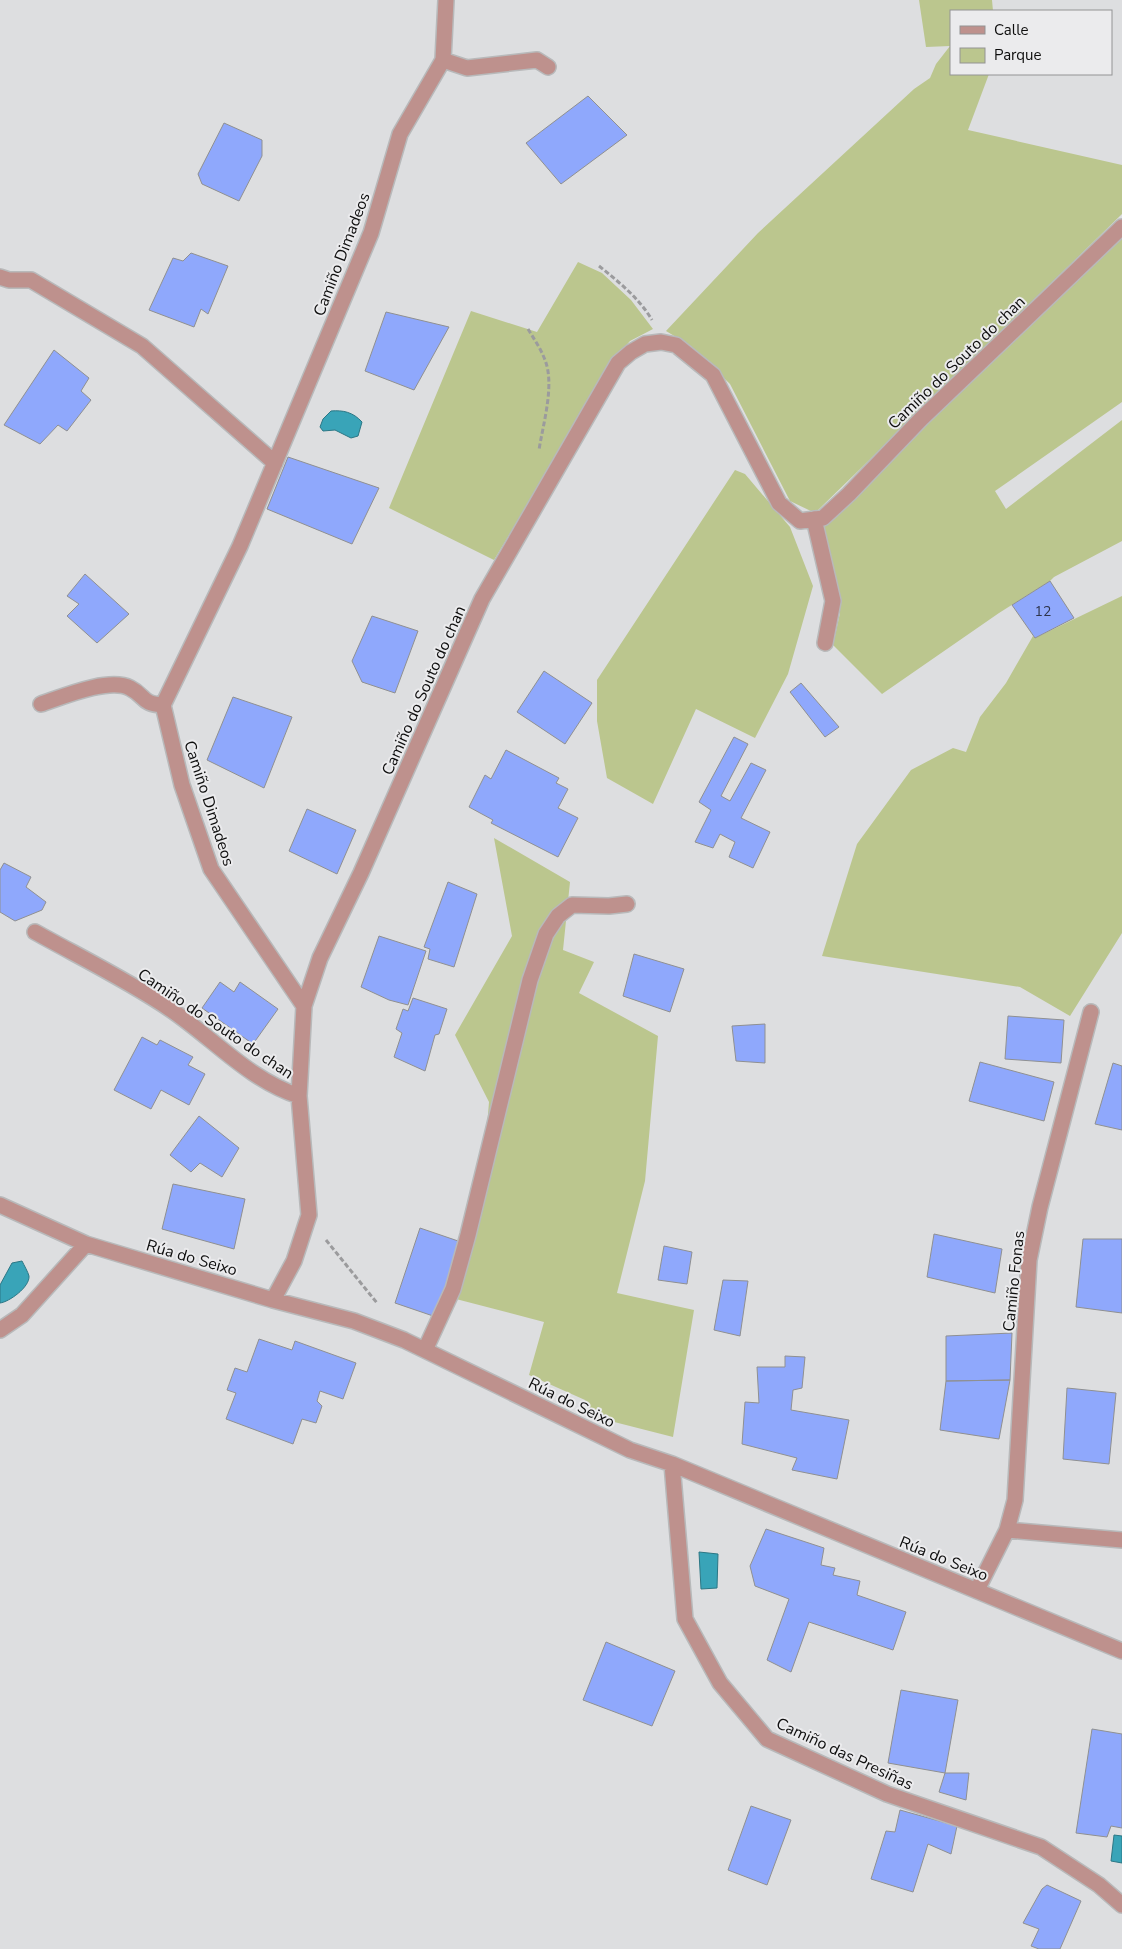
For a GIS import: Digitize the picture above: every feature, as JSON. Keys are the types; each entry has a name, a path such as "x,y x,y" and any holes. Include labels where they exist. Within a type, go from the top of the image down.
{"street":[{"name":"Camiño Dimadeos","path":"304,1006 211,869 182,785 163,705 240,546 372,233 400,134 442,60 446,0"},
{"path":"442,60 467,68 537,60 548,67"},
{"name":"Camiño do Souto do chan","path":"814,519 822,518 848,494 920,419 1122,227"},
{"path":"0,278 31,280 142,346 275,463"},
{"path":"660,342 676,345 713,375 778,503 800,521 814,519 833,601 825,643"},
{"name":"Camiño do Souto do chan","path":"273,1300 294,1261 309,1215 299,1096 304,1006 320,958 376,839 482,599 618,363 631,352 645,344 660,342"},
{"path":"41,704 107,685 130,688 149,704 163,705"},
{"path":"425,1350 453,1289 530,980 546,934 558,916 572,905 610,906 627,904"},
{"name":"Camiño do Souto do chan","path":"36,932 170,1010 239,1062 279,1089 299,1096"},
{"name":"Camiño Fonas","path":"977,1590 1007,1530 1015,1500 1029,1260 1040,1207 1091,1012"},
{"name":"Rúa do Seixo","path":"0,1205 86,1244 273,1300 354,1320 404,1340 630,1450 672,1464 1122,1651"},
{"path":"0,1330 22,1315 86,1244"},
{"name":"Camiño das Presiñas","path":"672,1464 685,1619 720,1683 767,1738 887,1794 1041,1847 1099,1885 1122,1904"},
{"path":"1007,1530 1122,1540"}],"path":[{"path":"599,266 618,281 644,308 654,324 660,342"},
{"path":"528,329 546,362 549,388 538,460"},
{"path":"309,1215 338,1257 381,1308"}],"green space":[{"path":"919,0 992,0 993,10 950,10 950,46 926,47"},
{"path":"950,46 950,75 989,75 968,130 1122,165 1122,214 815,513 790,501 730,384 691,346 666,331 758,233 914,89 930,78 936,64"},
{"path":"1122,237 1122,402 995,491 1006,509 1122,420 1122,541 1054,577 882,694 833,645 840,613 824,525 990,361"},
{"path":"578,262 602,273 631,300 653,329 630,341 616,357 494,560 389,508 471,311 537,332"},
{"path":"735,470 745,474 790,527 813,586 788,674 755,738 696,709 653,804 607,778 597,721 597,680"},
{"path":"1122,596 1122,933 1070,1016 1020,987 822,956 857,844 911,770 953,748 966,752 980,717 1006,683 1033,636 1035,638"},
{"path":"494,838 570,882 563,950 594,962 579,993 658,1036 645,1181 617,1293 694,1310 673,1437 579,1413 585,1400 529,1375 544,1322 456,1299 480,1211 489,1102 455,1035 512,936"}],"water":[{"path":"331,411 348,412 359,419 362,422 358,436 351,438 335,430 323,431 320,427 323,419"},
{"path":"22,1261 29,1276 26,1285 13,1297 0,1303 0,1285 12,1263"},
{"path":"699,1552 718,1554 717,1588 701,1589"},
{"path":"1114,1835 1122,1836 1122,1863 1111,1861"}],"building":[{"path":"588,96 627,135 561,184 526,143"},
{"path":"224,123 262,140 262,156 239,201 202,184 198,174"},
{"path":"191,253 228,266 208,314 201,309 194,327 149,310 173,258 183,261"},
{"path":"386,312 449,327 414,390 365,371"},
{"path":"54,350 89,378 81,391 91,400 67,431 58,425 40,444 4,425"},
{"path":"288,457 379,488 352,544 267,509"},
{"path":"85,574 129,614 97,643 67,616 79,604 67,596"},
{"path":"1050,581 1074,618 1035,638 1012,605"},
{"path":"372,616 418,631 395,693 362,682 352,661"},
{"path":"544,671 592,703 565,744 517,712"},
{"path":"801,683 839,727 825,737 790,692"},
{"path":"233,697 292,717 264,788 207,760"},
{"path":"734,737 748,744 721,796 730,801 751,763 766,770 741,818 770,832 753,868 729,857 735,842 720,834 713,848 695,842 711,810 699,802"},
{"path":"506,750 559,778 556,783 568,789 558,808 578,818 558,857 491,823 493,820 469,807 485,775 491,779"},
{"path":"307,809 356,830 337,874 289,851"},
{"path":"4,863 31,877 26,887 46,902 42,910 15,921 0,912 0,870"},
{"path":"448,882 477,894 454,967 428,959 430,949 424,947"},
{"path":"379,936 426,951 408,1005 389,1000 361,987"},
{"path":"634,954 684,969 670,1012 623,996"},
{"path":"220,982 234,992 240,982 278,1009 253,1044 202,1008"},
{"path":"413,998 447,1009 439,1034 435,1035 425,1071 394,1057 402,1033 396,1029 403,1009 408,1011"},
{"path":"1008,1016 1064,1020 1061,1063 1005,1059"},
{"path":"765,1024 765,1063 736,1061 732,1026"},
{"path":"142,1037 157,1045 160,1040 193,1057 188,1065 205,1074 189,1105 161,1090 151,1109 114,1090"},
{"path":"980,1062 1054,1082 1044,1121 969,1101"},
{"path":"1113,1063 1122,1066 1122,1130 1095,1124"},
{"path":"199,1116 239,1148 222,1177 200,1163 191,1172 170,1155"},
{"path":"173,1184 245,1199 234,1249 162,1229"},
{"path":"420,1228 464,1243 439,1318 395,1303"},
{"path":"934,1234 1002,1249 995,1293 927,1277"},
{"path":"1083,1239 1122,1239 1122,1313 1076,1307"},
{"path":"664,1246 692,1252 687,1284 658,1280"},
{"path":"723,1280 748,1281 740,1336 714,1330"},
{"path":"1012,1333 1010,1380 946,1381 946,1336"},
{"path":"259,1339 292,1350 295,1341 356,1363 343,1399 320,1391 317,1401 322,1406 316,1423 302,1419 293,1444 226,1419 236,1393 227,1390 235,1368 247,1372"},
{"path":"785,1356 805,1357 802,1388 793,1390 791,1410 849,1420 837,1479 792,1470 797,1458 742,1444 745,1402 759,1403 757,1367 785,1367"},
{"path":"1010,1380 999,1439 940,1430 946,1381"},
{"path":"1067,1388 1116,1393 1109,1464 1063,1459"},
{"path":"766,1529 824,1548 821,1565 835,1568 833,1575 860,1581 857,1595 906,1612 893,1650 809,1622 791,1672 767,1660 789,1599 755,1586 750,1566"},
{"path":"606,1642 675,1671 652,1726 583,1700"},
{"path":"901,1690 958,1700 945,1773 888,1763"},
{"path":"1092,1729 1122,1734 1122,1828 1111,1826 1107,1837 1076,1833"},
{"path":"945,1773 969,1773 966,1800 939,1792"},
{"path":"751,1806 791,1820 767,1885 728,1870"},
{"path":"900,1810 957,1826 951,1854 928,1844 913,1892 871,1879 886,1831 895,1832"},
{"path":"1047,1885 1081,1901 1060,1949 1039,1949 1031,1946 1039,1929 1023,1923 1042,1889"}]}
